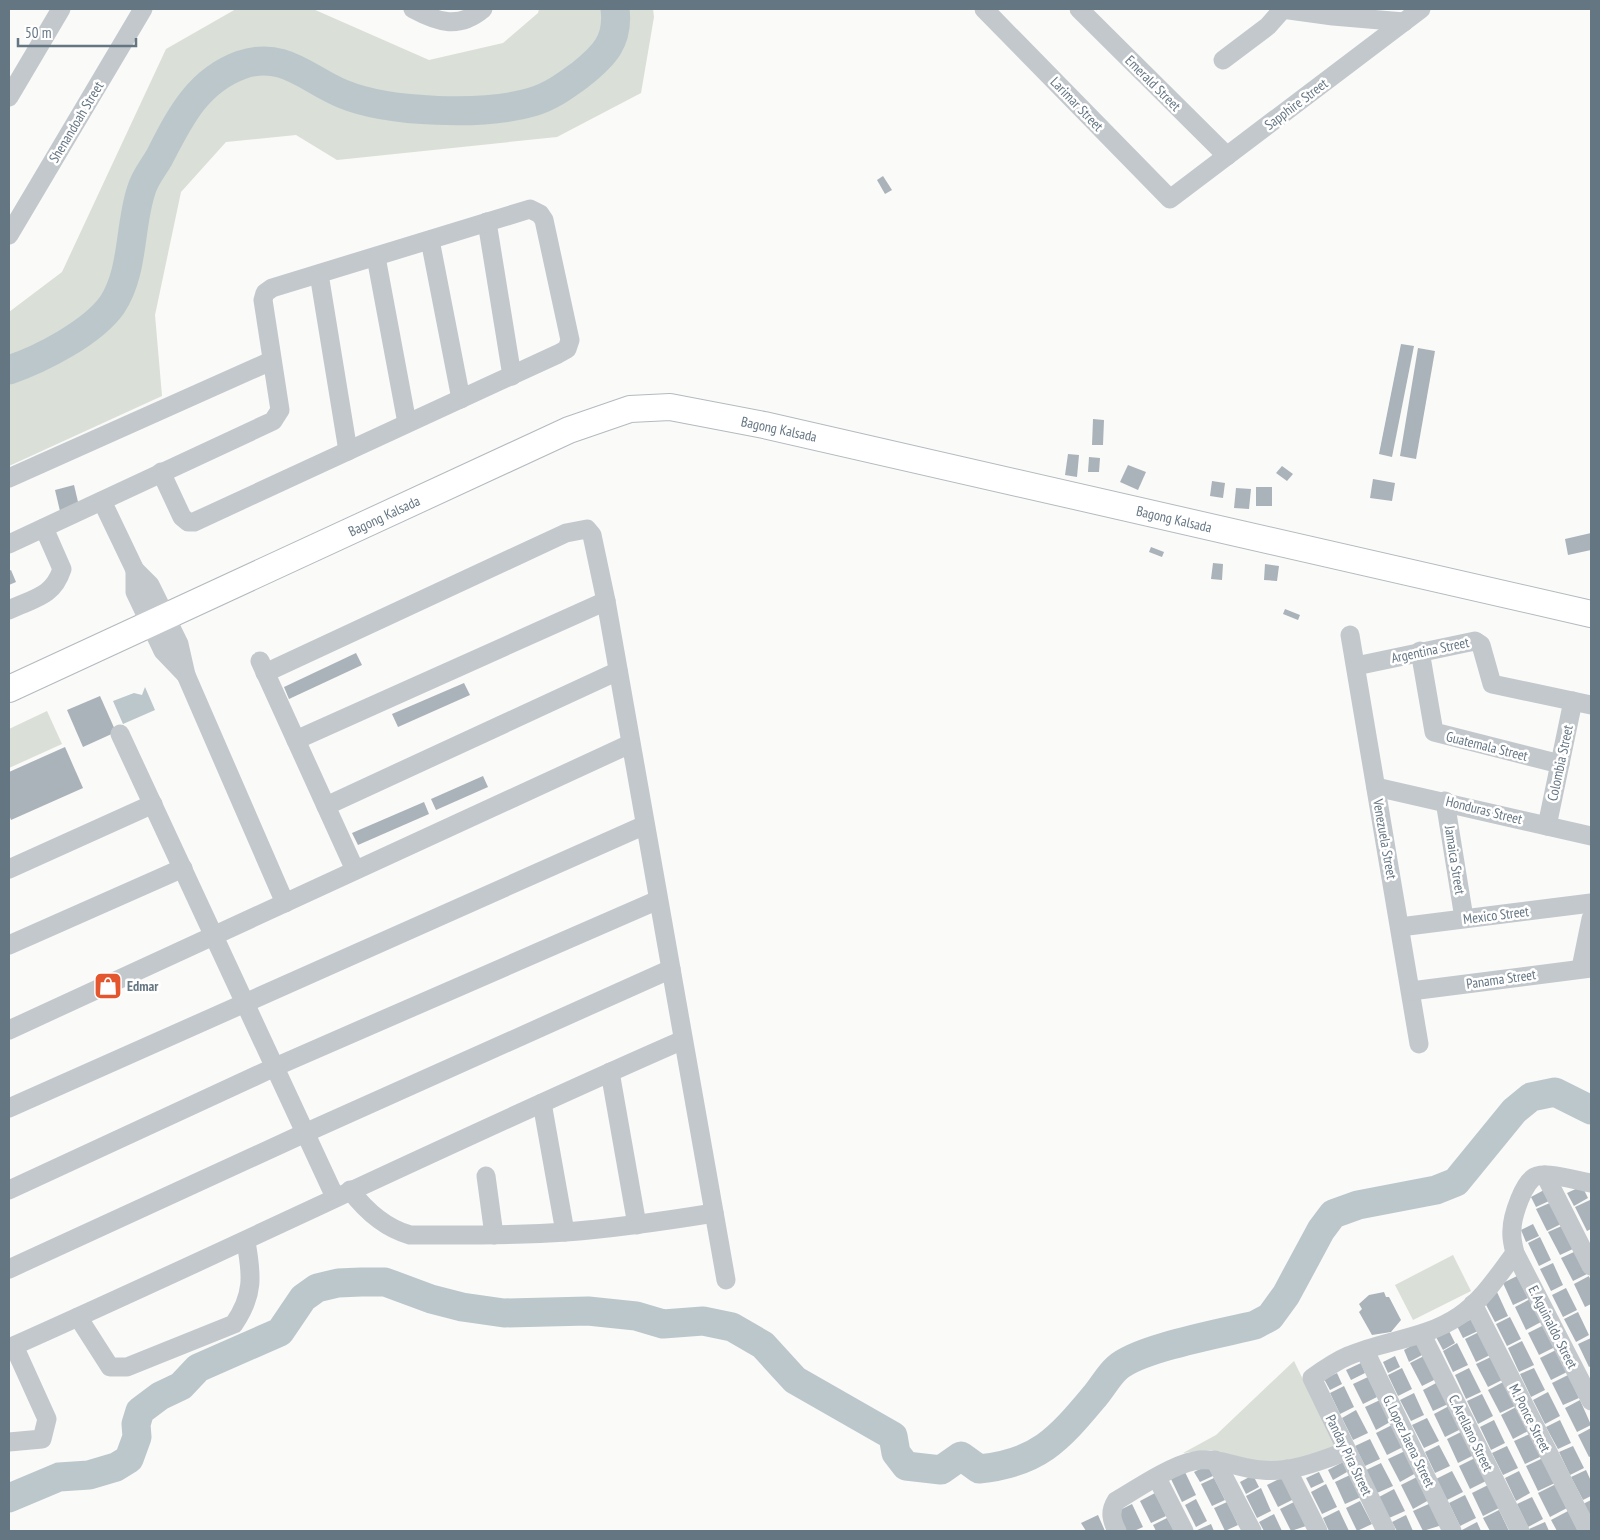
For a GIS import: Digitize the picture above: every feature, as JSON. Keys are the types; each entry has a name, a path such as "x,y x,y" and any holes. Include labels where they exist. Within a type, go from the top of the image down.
{"street":[{"path":"9,97 61,9"},
{"name":"Shenandoah Street","path":"9,235 143,9"},
{"path":"413,9 437,21 453,22 472,18 483,9"},
{"name":"Larimar Street","path":"984,9 1170,199"},
{"name":"Emerald Street","path":"1079,9 1227,156"},
{"path":"1223,60 1268,26 1282,9 1333,16 1404,22"},
{"name":"Sapphire Street","path":"1170,199 1421,9"},
{"path":"9,544 160,472 273,421 278,416 280,410 263,300 265,293 272,288 530,210 540,214 544,220 570,340 566,349 512,376 194,522 188,522 182,517 160,472"},
{"path":"487,222 512,376"},
{"path":"430,240 461,399"},
{"path":"376,256 408,423"},
{"path":"319,274 348,451"},
{"path":"9,478 271,361"},
{"name":"Bagong Kalsada","path":"9,689 570,430 630,409 670,407 764,425 1591,614"},
{"path":"102,501 135,570 150,585 158,620 179,644 186,675 285,903"},
{"path":"9,610 51,591 58,582 62,569 44,528"},
{"path":"355,870 262,667 566,533 578,529 587,529 592,535 606,600 726,1280"},
{"path":"296,740 606,600"},
{"name":"Venezuela Street","path":"1350,635 1419,1044"},
{"name":"Argentina Street","path":"1356,666 1475,641 1481,645 1492,684 1582,703"},
{"name":"Guatemala Street","path":"1420,652 1434,732 1560,764"},
{"path":"326,806 618,671"},
{"name":"Colombia Street","path":"1547,826 1560,764 1582,703"},
{"path":"120,734 305,1133 343,1194 398,1231 410,1235 494,1235 566,1232 637,1225 714,1213"},
{"path":"9,1030 630,744"},
{"name":"Honduras Street","path":"1376,787 1445,801 1591,836"},
{"name":"Jamaica Street","path":"1445,801 1464,918"},
{"path":"9,869 153,804"},
{"path":"9,1108 645,825"},
{"path":"9,945 183,868"},
{"path":"9,1190 275,1067 658,900"},
{"name":"Mexico Street","path":"1400,927 1591,903"},
{"path":"1586,968 1591,919"},
{"name":"Panama Street","path":"1411,991 1586,968"},
{"path":"9,1269 305,1133 671,969"},
{"path":"9,1442 42,1439 47,1419 11,1347 246,1242 343,1194 683,1040"},
{"path":"610,1072 637,1225"},
{"path":"542,1103 566,1232"},
{"path":"1545,1175 1591,1183"},
{"path":"1545,1175 1591,1266"},
{"name":"E. Aguinaldo Street","path":"1545,1175 1536,1176 1528,1182 1518,1204 1512,1230 1516,1253 1591,1401"},
{"path":"486,1176 494,1235"},
{"path":"78,1317 110,1367 127,1367 234,1324 244,1310 250,1290 252,1272 246,1242"},
{"path":"1365,1351 1422,1335 1461,1315 1473,1304 1516,1253"},
{"name":"M. Ponce Street","path":"1473,1304 1588,1531"},
{"name":"C. Arellano Street","path":"1422,1335 1520,1531"},
{"name":"Panday Pira Street","path":"1365,1351 1329,1365 1312,1378 1386,1531"},
{"name":"G. Lopez Jaena Street","path":"1365,1351 1452,1531"},
{"path":"1118,1531 1111,1515 1112,1508 1116,1502 1180,1464 1195,1460 1215,1460 1262,1470 1288,1469 1348,1452"},
{"path":"1215,1460 1252,1531"},
{"path":"1288,1469 1318,1531"},
{"path":"1157,1478 1184,1531"}],"shaded area":[{"path":"236,9 313,9 429,60 503,43 538,13 539,9 653,9 654,17 641,93 557,137 337,160 296,135 226,142 181,192 155,315 162,396 9,466 9,312 62,272 166,49"},
{"path":"145,687 155,710 123,724 113,701 134,693 142,695"},
{"path":"47,711 62,744 9,768 9,729"},
{"path":"1453,1255 1471,1291 1413,1320 1395,1285"},
{"path":"1294,1361 1336,1447 1315,1456 1266,1463 1210,1450 1183,1453 1216,1435"}],"building":[{"path":"883,176 892,190 885,194 877,180"},
{"path":"1401,344 1414,346 1392,457 1379,454"},
{"path":"1418,348 1435,351 1416,459 1400,456"},
{"path":"1093,419 1104,420 1103,445 1092,445"},
{"path":"1068,454 1079,455 1077,477 1065,475"},
{"path":"1089,457 1100,458 1099,472 1088,472"},
{"path":"1128,465 1146,472 1138,490 1120,482"},
{"path":"1282,466 1293,474 1287,481 1276,473"},
{"path":"1373,479 1395,483 1392,501 1370,498"},
{"path":"1212,481 1225,483 1223,498 1210,496"},
{"path":"74,485 79,506 60,511 55,490"},
{"path":"1256,487 1272,487 1272,506 1256,506"},
{"path":"1236,488 1251,489 1249,509 1234,508"},
{"path":"1591,533 1591,550 1568,555 1565,539"},
{"path":"1151,547 1164,552 1162,557 1149,552"},
{"path":"1213,563 1223,564 1222,580 1211,579"},
{"path":"1265,564 1279,566 1277,581 1264,580"},
{"path":"11,570 16,582 9,585 9,571"},
{"path":"1285,609 1300,615 1298,620 1283,614"},
{"path":"356,653 362,665 289,699 284,687"},
{"path":"464,683 470,695 398,727 392,714"},
{"path":"100,696 116,732 83,747 67,710"},
{"path":"65,747 83,788 11,820 9,815 9,772"},
{"path":"483,776 488,787 436,810 431,799"},
{"path":"424,802 429,814 358,845 352,833"},
{"path":"1582,1186 1588,1198 1574,1206 1567,1193"},
{"path":"1544,1190 1549,1201 1536,1207 1531,1197"},
{"path":"1590,1200 1591,1229 1587,1231 1575,1207"},
{"path":"1552,1202 1563,1223 1547,1231 1536,1209"},
{"path":"1533,1224 1539,1236 1526,1242 1521,1230"},
{"path":"1564,1225 1575,1248 1560,1255 1548,1232"},
{"path":"1540,1237 1551,1260 1539,1266 1528,1243"},
{"path":"1576,1251 1587,1274 1573,1281 1561,1258"},
{"path":"1553,1263 1563,1285 1551,1291 1540,1269"},
{"path":"1517,1276 1528,1298 1513,1305 1503,1283"},
{"path":"1589,1276 1591,1281 1591,1304 1585,1307 1574,1284"},
{"path":"1566,1288 1577,1310 1563,1317 1552,1295"},
{"path":"1384,1292 1386,1297 1389,1297 1401,1320 1391,1332 1372,1335 1359,1312 1362,1309 1359,1304 1369,1295"},
{"path":"1497,1292 1508,1316 1495,1322 1483,1299"},
{"path":"1530,1299 1541,1322 1526,1330 1515,1307"},
{"path":"1578,1312 1589,1335 1576,1342 1564,1319"},
{"path":"1510,1317 1521,1339 1507,1346 1496,1324"},
{"path":"1472,1319 1478,1331 1463,1338 1457,1326"},
{"path":"1544,1325 1555,1347 1539,1355 1528,1333"},
{"path":"1449,1331 1455,1343 1443,1350 1436,1337"},
{"path":"1481,1331 1492,1354 1476,1362 1465,1339"},
{"path":"1591,1338 1591,1366 1589,1367 1578,1344"},
{"path":"1522,1341 1534,1365 1519,1372 1508,1348"},
{"path":"1418,1342 1424,1354 1409,1362 1404,1350"},
{"path":"1457,1343 1468,1365 1453,1372 1443,1351"},
{"path":"1556,1350 1567,1372 1551,1380 1540,1358"},
{"path":"1395,1356 1400,1367 1388,1373 1383,1362"},
{"path":"1424,1356 1436,1379 1422,1386 1410,1363"},
{"path":"1493,1356 1504,1379 1488,1387 1476,1364"},
{"path":"1361,1363 1365,1373 1351,1380 1346,1370"},
{"path":"1402,1368 1412,1389 1398,1396 1388,1375"},
{"path":"1469,1368 1481,1392 1466,1399 1455,1375"},
{"path":"1534,1368 1545,1390 1531,1397 1520,1374"},
{"path":"1337,1373 1342,1384 1330,1390 1324,1379"},
{"path":"1568,1375 1579,1398 1563,1405 1552,1383"},
{"path":"1368,1377 1377,1397 1363,1404 1353,1384"},
{"path":"1505,1381 1517,1405 1500,1413 1488,1390"},
{"path":"1438,1382 1448,1404 1433,1411 1423,1390"},
{"path":"1344,1386 1354,1407 1340,1414 1330,1393"},
{"path":"1548,1392 1560,1416 1545,1424 1533,1400"},
{"path":"1414,1393 1424,1415 1411,1421 1400,1400"},
{"path":"1482,1394 1493,1416 1478,1424 1467,1401"},
{"path":"1380,1400 1390,1422 1376,1430 1365,1407"},
{"path":"1580,1400 1591,1425 1577,1432 1565,1408"},
{"path":"1449,1406 1461,1429 1445,1437 1434,1414"},
{"path":"1518,1406 1530,1430 1513,1439 1501,1415"},
{"path":"1356,1410 1368,1433 1353,1440 1342,1418"},
{"path":"1427,1418 1439,1441 1424,1448 1412,1425"},
{"path":"1494,1420 1505,1443 1491,1450 1480,1427"},
{"path":"1560,1420 1571,1443 1558,1449 1546,1427"},
{"path":"1392,1425 1403,1447 1387,1455 1376,1433"},
{"path":"1591,1428 1591,1456 1589,1457 1578,1435"},
{"path":"1463,1431 1474,1455 1458,1463 1447,1439"},
{"path":"1532,1433 1542,1456 1525,1464 1514,1441"},
{"path":"1370,1439 1380,1459 1365,1466 1355,1446"},
{"path":"1439,1445 1450,1466 1435,1473 1425,1452"},
{"path":"1507,1446 1518,1468 1503,1475 1492,1453"},
{"path":"1573,1446 1584,1468 1570,1475 1559,1452"},
{"path":"1405,1451 1416,1473 1400,1482 1388,1459"},
{"path":"1475,1458 1486,1481 1470,1489 1459,1466"},
{"path":"1543,1458 1555,1483 1538,1491 1526,1466"},
{"path":"1343,1462 1347,1472 1333,1480 1328,1470"},
{"path":"1381,1463 1393,1486 1377,1493 1366,1470"},
{"path":"1210,1464 1215,1475 1200,1482 1194,1472"},
{"path":"1586,1470 1591,1481 1591,1496 1583,1500 1571,1477"},
{"path":"1452,1471 1463,1492 1447,1500 1436,1479"},
{"path":"1519,1471 1530,1493 1516,1501 1505,1478"},
{"path":"1185,1472 1196,1495 1182,1502 1171,1479"},
{"path":"1319,1472 1324,1482 1311,1488 1306,1478"},
{"path":"1253,1475 1259,1487 1246,1494 1240,1482"},
{"path":"1350,1475 1361,1497 1345,1504 1335,1482"},
{"path":"1283,1477 1294,1499 1278,1507 1267,1485"},
{"path":"1417,1477 1429,1500 1413,1509 1401,1485"},
{"path":"1214,1478 1225,1500 1212,1506 1201,1484"},
{"path":"1326,1484 1337,1507 1322,1514 1311,1492"},
{"path":"1556,1484 1567,1508 1550,1517 1538,1493"},
{"path":"1488,1485 1499,1508 1483,1516 1472,1493"},
{"path":"1261,1488 1271,1511 1257,1518 1246,1496"},
{"path":"1394,1489 1405,1511 1389,1518 1379,1497"},
{"path":"1155,1493 1166,1516 1151,1523 1140,1501"},
{"path":"1465,1495 1476,1518 1460,1526 1449,1503"},
{"path":"1532,1497 1543,1519 1528,1527 1517,1504"},
{"path":"1196,1499 1207,1521 1196,1527 1185,1505"},
{"path":"1591,1500 1591,1520 1583,1504"},
{"path":"1360,1501 1372,1524 1357,1531 1346,1508"},
{"path":"1227,1502 1238,1525 1225,1531 1214,1508"},
{"path":"1294,1502 1306,1526 1291,1531 1280,1509"},
{"path":"1431,1503 1442,1525 1423,1531 1413,1511"},
{"path":"1132,1504 1143,1527 1134,1531 1125,1531 1116,1512"},
{"path":"1339,1510 1349,1531 1329,1531 1323,1518"},
{"path":"1499,1510 1509,1531 1490,1531 1483,1518"},
{"path":"1568,1511 1578,1531 1557,1531 1551,1520"},
{"path":"1274,1514 1282,1531 1264,1531 1259,1522"},
{"path":"1098,1515 1105,1531 1086,1531 1081,1523"},
{"path":"1406,1515 1413,1531 1397,1531 1392,1522"},
{"path":"1167,1518 1174,1531 1156,1531 1153,1525"},
{"path":"1477,1522 1481,1531 1462,1530"},
{"path":"1545,1522 1549,1531 1530,1531 1529,1529"},
{"path":"1211,1524 1214,1531 1195,1531"}],"waterway":[{"path":"9,370 65,344 92,325 112,305 119,292 128,264 137,205 144,182 191,103 212,81 226,72 256,61 270,61 295,69 343,94 385,105 411,109 464,111 512,106 539,100 551,94 580,75 596,61 603,54 612,39 615,30 615,9"},
{"path":"9,1498 59,1477 89,1475 116,1467 129,1459 137,1437 136,1424 140,1411 160,1396 181,1386 198,1368 280,1332 303,1298 317,1288 338,1283 361,1282 385,1282 431,1299 462,1307 504,1313 588,1311 636,1316 663,1324 703,1321 732,1327 763,1345 795,1380 893,1436 896,1453 906,1466 941,1470 961,1456 979,1469 999,1466 1032,1455 1045,1447 1069,1426 1114,1371 1128,1361 1162,1348 1255,1325 1270,1317 1286,1295 1321,1230 1333,1214 1358,1205 1436,1190 1456,1182 1514,1111 1531,1097 1555,1092 1591,1110"}],"place":[{"name":"Edmar","path":"108,986"}]}
